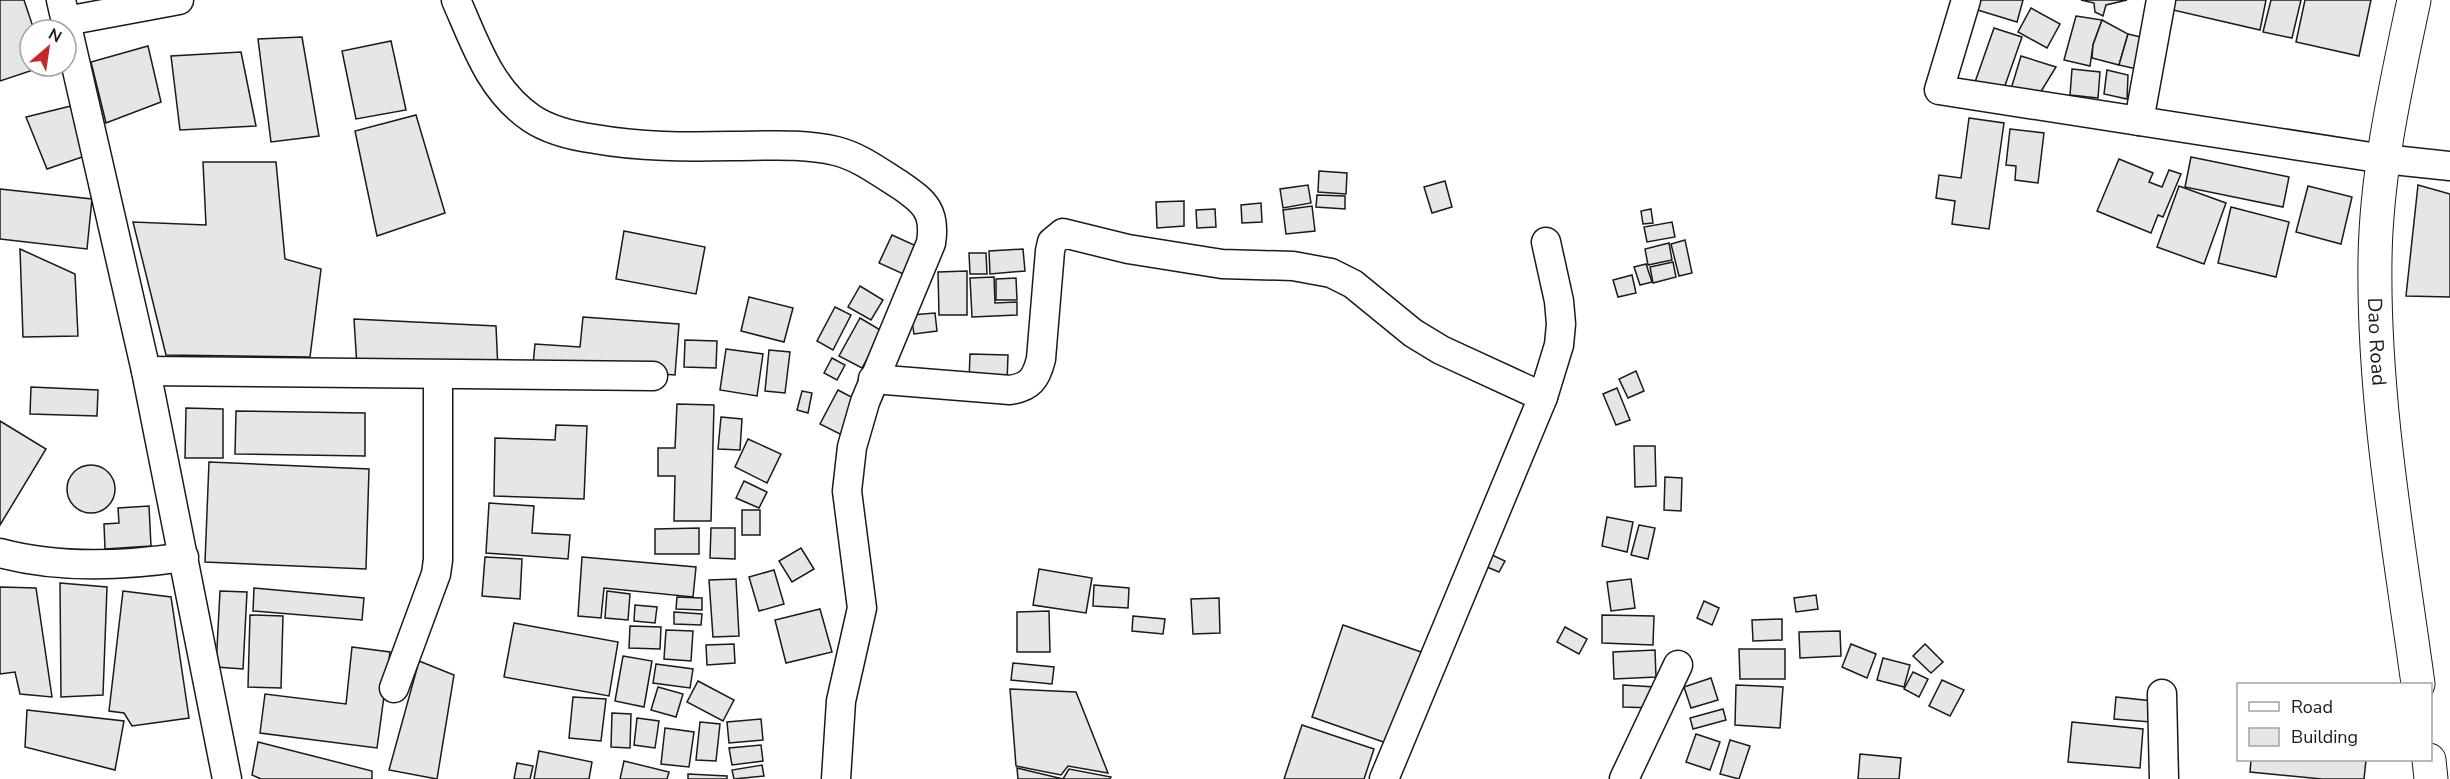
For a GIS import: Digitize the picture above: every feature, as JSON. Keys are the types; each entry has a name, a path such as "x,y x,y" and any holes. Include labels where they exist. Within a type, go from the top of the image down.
{"street":[{"path":"179,0 63,10 146,371 227,779"},
{"path":"456,0 493,78 510,100 531,118 551,129 574,136 631,145 791,145 836,151 863,161 916,196 929,210 934,226 932,243 873,379 852,447 847,491 851,541 862,608 841,701 836,779"},
{"path":"1966,0 1939,90 2384,159 2450,166"},
{"path":"2139,121 2161,0"},
{"name":"Dao Road","path":"2414,0 2384,159 2374,258 2375,345 2390,480 2418,683"},
{"path":"873,379 1010,390 1027,386 1038,373 1041,359 1052,242 1063,233 1128,249 1211,262 1265,267 1303,267 1331,273 1353,284 1413,333 1441,350 1542,397"},
{"path":"1384,779 1542,397 1559,345 1561,324 1559,301 1546,243"},
{"path":"146,371 438,376 652,376"},
{"path":"394,688 436,574 438,560 438,376"},
{"path":"0,553 19,558 107,565 184,557"},
{"path":"1624,779 1678,665"},
{"path":"2162,694 2164,779"},
{"path":"2429,761 2431,779"}],"building":[{"path":"0,0 24,0 30,18 18,18 18,75 0,81"},
{"path":"1974,0 2023,0 2017,22 1971,8"},
{"path":"2081,0 2127,0 2106,5 2103,16 2095,12 2094,3"},
{"path":"2175,0 2266,0 2260,30 2173,10"},
{"path":"2271,0 2301,0 2292,38 2263,32"},
{"path":"2305,0 2371,0 2359,56 2296,42"},
{"path":"2031,8 2060,24 2047,48 2018,32"},
{"path":"2076,16 2102,20 2093,45 2090,66 2064,60"},
{"path":"2102,20 2128,34 2119,65 2092,58 2093,45"},
{"path":"1994,28 2022,37 2002,94 1974,85"},
{"path":"2128,34 2145,38 2141,70 2119,65"},
{"path":"302,37 319,136 271,142 258,39"},
{"path":"391,41 406,110 356,119 342,51"},
{"path":"148,46 161,102 106,123 91,62"},
{"path":"241,52 256,126 180,130 171,56"},
{"path":"2021,56 2056,67 2037,98 2011,89"},
{"path":"2072,69 2100,72 2098,98 2070,95"},
{"path":"2107,70 2128,75 2127,99 2104,94"},
{"path":"75,105 88,155 47,169 26,117"},
{"path":"416,115 445,213 377,236 355,131"},
{"path":"1969,118 2004,123 1989,229 1952,224 1955,201 1936,198 1939,175 1961,178"},
{"path":"2010,129 2044,133 2038,183 2015,180 2016,166 2006,165"},
{"path":"2191,157 2289,177 2283,207 2185,187"},
{"path":"2119,159 2153,173 2149,182 2162,187 2169,170 2181,174 2163,217 2158,215 2151,233 2097,211"},
{"path":"203,162 276,162 285,259 321,269 310,357 166,355 133,222 206,225"},
{"path":"1319,171 1347,173 1346,194 1318,192"},
{"path":"1445,181 1452,207 1432,213 1424,187"},
{"path":"1308,185 1311,203 1283,208 1280,189"},
{"path":"2418,185 2450,194 2450,297 2406,296"},
{"path":"2179,186 2226,203 2204,264 2157,247"},
{"path":"2308,186 2352,197 2341,244 2296,232"},
{"path":"0,189 92,199 87,249 0,239"},
{"path":"1317,195 1345,196 1345,209 1316,207"},
{"path":"1184,201 1184,226 1157,228 1156,202"},
{"path":"1261,203 1262,222 1242,223 1241,205"},
{"path":"1312,206 1315,231 1286,234 1283,210"},
{"path":"2231,207 2289,222 2276,277 2218,263"},
{"path":"1215,209 1216,227 1197,228 1196,210"},
{"path":"1651,209 1653,223 1643,224 1641,211"},
{"path":"1672,222 1675,237 1647,242 1644,227"},
{"path":"624,231 705,247 696,294 616,279"},
{"path":"892,235 923,249 910,277 879,263"},
{"path":"1685,240 1692,273 1679,276 1671,244"},
{"path":"1669,243 1672,260 1648,265 1645,249"},
{"path":"20,249 75,274 78,336 23,337"},
{"path":"1023,249 1025,271 990,274 989,251"},
{"path":"969,253 986,253 987,274 970,274"},
{"path":"1673,262 1676,277 1653,283 1650,267"},
{"path":"1646,264 1652,282 1640,285 1634,267"},
{"path":"967,271 967,315 939,315 938,272"},
{"path":"1632,275 1636,293 1618,297 1613,280"},
{"path":"994,277 995,303 1017,302 1017,315 972,317 970,278"},
{"path":"1016,278 1017,300 996,300 996,279"},
{"path":"860,286 883,300 871,320 848,307"},
{"path":"749,297 793,308 784,342 741,331"},
{"path":"835,307 851,315 833,350 817,341"},
{"path":"935,313 937,331 914,334 911,315"},
{"path":"583,317 679,324 675,375 533,365 535,344 580,347"},
{"path":"860,318 882,331 862,368 839,356"},
{"path":"354,319 496,326 498,371 357,367"},
{"path":"685,340 717,341 716,368 684,367"},
{"path":"726,349 763,354 757,396 720,390"},
{"path":"769,350 790,352 785,393 765,391"},
{"path":"970,354 1008,355 1007,382 969,381"},
{"path":"832,358 845,365 837,380 824,373"},
{"path":"1636,371 1644,391 1628,398 1619,379"},
{"path":"31,387 98,390 97,416 30,414"},
{"path":"1617,388 1630,420 1616,425 1603,394"},
{"path":"838,390 859,401 842,435 820,424"},
{"path":"802,391 812,393 808,413 797,410"},
{"path":"677,404 714,405 711,521 674,521 675,476 658,476 658,448 675,448"},
{"path":"186,408 223,409 223,458 185,458"},
{"path":"236,411 365,413 365,456 235,454"},
{"path":"721,417 742,419 740,450 718,449"},
{"path":"0,421 46,449 0,525"},
{"path":"556,425 587,426 584,499 494,496 495,438 555,440"},
{"path":"748,439 781,454 767,483 735,467"},
{"path":"1634,446 1655,446 1656,486 1635,487"},
{"path":"209,462 369,469 366,569 205,562"},
{"path":"91,465 108,472 115,489 108,506 91,513 74,506 67,489 74,472"},
{"path":"1665,477 1682,478 1681,511 1664,510"},
{"path":"744,481 767,492 759,508 736,498"},
{"path":"489,503 534,506 532,533 570,535 568,559 486,553"},
{"path":"149,506 151,546 105,549 104,524 119,523 118,508"},
{"path":"742,510 760,510 760,535 742,535"},
{"path":"1607,517 1633,522 1627,552 1602,546"},
{"path":"1639,525 1655,528 1648,559 1631,555"},
{"path":"699,528 699,554 655,554 655,529"},
{"path":"711,528 735,528 735,559 710,558"},
{"path":"801,548 814,569 792,582 779,561"},
{"path":"1492,555 1505,561 1499,572 1487,567"},
{"path":"485,557 522,559 520,599 482,596"},
{"path":"582,557 696,567 693,597 604,588 601,618 578,616"},
{"path":"1039,569 1092,578 1086,613 1033,605"},
{"path":"774,570 784,604 759,611 749,577"},
{"path":"736,579 739,636 713,637 709,580"},
{"path":"1631,579 1635,608 1611,611 1607,582"},
{"path":"60,583 107,587 103,695 61,697"},
{"path":"1094,585 1129,588 1128,608 1093,606"},
{"path":"0,587 36,588 52,697 20,694 15,672 0,674"},
{"path":"254,588 364,598 362,620 253,611"},
{"path":"123,591 171,597 189,718 132,726 124,713 109,711"},
{"path":"220,591 247,592 243,669 216,667"},
{"path":"607,591 630,594 628,620 605,618"},
{"path":"1816,595 1818,609 1796,612 1794,598"},
{"path":"677,597 702,598 702,610 676,609"},
{"path":"1219,598 1220,633 1193,634 1191,599"},
{"path":"1704,601 1719,608 1712,625 1697,618"},
{"path":"635,605 657,607 655,623 634,621"},
{"path":"820,609 832,652 786,663 775,620"},
{"path":"1049,611 1050,652 1017,652 1017,612"},
{"path":"674,612 702,614 701,625 674,624"},
{"path":"250,615 283,616 281,688 248,687"},
{"path":"1602,615 1654,616 1653,645 1602,643"},
{"path":"1133,616 1165,619 1163,634 1132,631"},
{"path":"1782,619 1782,640 1753,641 1752,620"},
{"path":"514,623 618,642 609,696 504,677"},
{"path":"1343,625 1424,653 1392,745 1312,717"},
{"path":"630,626 661,627 660,649 629,648"},
{"path":"1565,627 1587,639 1579,654 1557,642"},
{"path":"666,630 693,631 691,661 664,659"},
{"path":"1840,631 1841,656 1800,658 1799,632"},
{"path":"734,644 735,663 707,665 706,645"},
{"path":"1851,644 1876,654 1867,678 1842,667"},
{"path":"1925,644 1943,662 1931,673 1913,656"},
{"path":"352,647 390,652 377,748 260,733 265,694 346,704"},
{"path":"1739,649 1785,649 1785,679 1740,679"},
{"path":"1655,650 1656,677 1614,679 1613,652"},
{"path":"623,656 652,661 644,707 615,701"},
{"path":"1883,658 1910,665 1904,687 1877,680"},
{"path":"419,661 454,675 437,779 389,770"},
{"path":"1013,663 1054,667 1052,684 1011,680"},
{"path":"656,664 693,669 690,688 653,683"},
{"path":"1913,672 1928,679 1919,697 1904,689"},
{"path":"1711,678 1718,700 1691,708 1684,687"},
{"path":"1942,680 1964,690 1950,716 1929,706"},
{"path":"698,681 734,700 723,721 687,702"},
{"path":"1623,685 1655,687 1654,708 1623,707"},
{"path":"1736,685 1783,687 1780,728 1735,725"},
{"path":"658,687 683,694 676,717 651,710"},
{"path":"1010,689 1076,692 1108,773 1068,766 1061,775 1016,766"},
{"path":"573,697 606,699 601,741 569,738"},
{"path":"2116,697 2153,701 2151,722 2114,719"},
{"path":"1723,709 1726,720 1693,729 1690,718"},
{"path":"27,710 124,721 115,770 25,747"},
{"path":"612,713 631,714 630,748 611,747"},
{"path":"637,718 659,721 655,748 634,745"},
{"path":"761,719 763,740 729,743 727,722"},
{"path":"700,722 720,724 716,761 696,760"},
{"path":"2072,722 2143,729 2140,768 2068,762"},
{"path":"1302,725 1374,749 1364,779 1284,779"},
{"path":"665,728 694,732 689,767 661,764"},
{"path":"1696,734 1720,742 1710,770 1686,762"},
{"path":"1730,740 1750,746 1739,779 1720,774"},
{"path":"258,742 372,771 372,779 261,779 252,775"},
{"path":"761,745 763,761 732,765 729,748"},
{"path":"539,751 592,762 589,779 534,779"},
{"path":"1860,754 1901,758 1899,779 1858,779"},
{"path":"624,761 669,772 667,779 620,779"},
{"path":"2251,761 2366,761 2364,779 2322,779 2250,772"},
{"path":"517,763 533,766 530,779 514,779"},
{"path":"762,765 764,776 734,779 732,770"},
{"path":"1017,768 1063,779 1018,779"},
{"path":"1069,769 1111,777 1110,779 1063,779"},
{"path":"688,774 727,776 727,779 688,779"}]}
